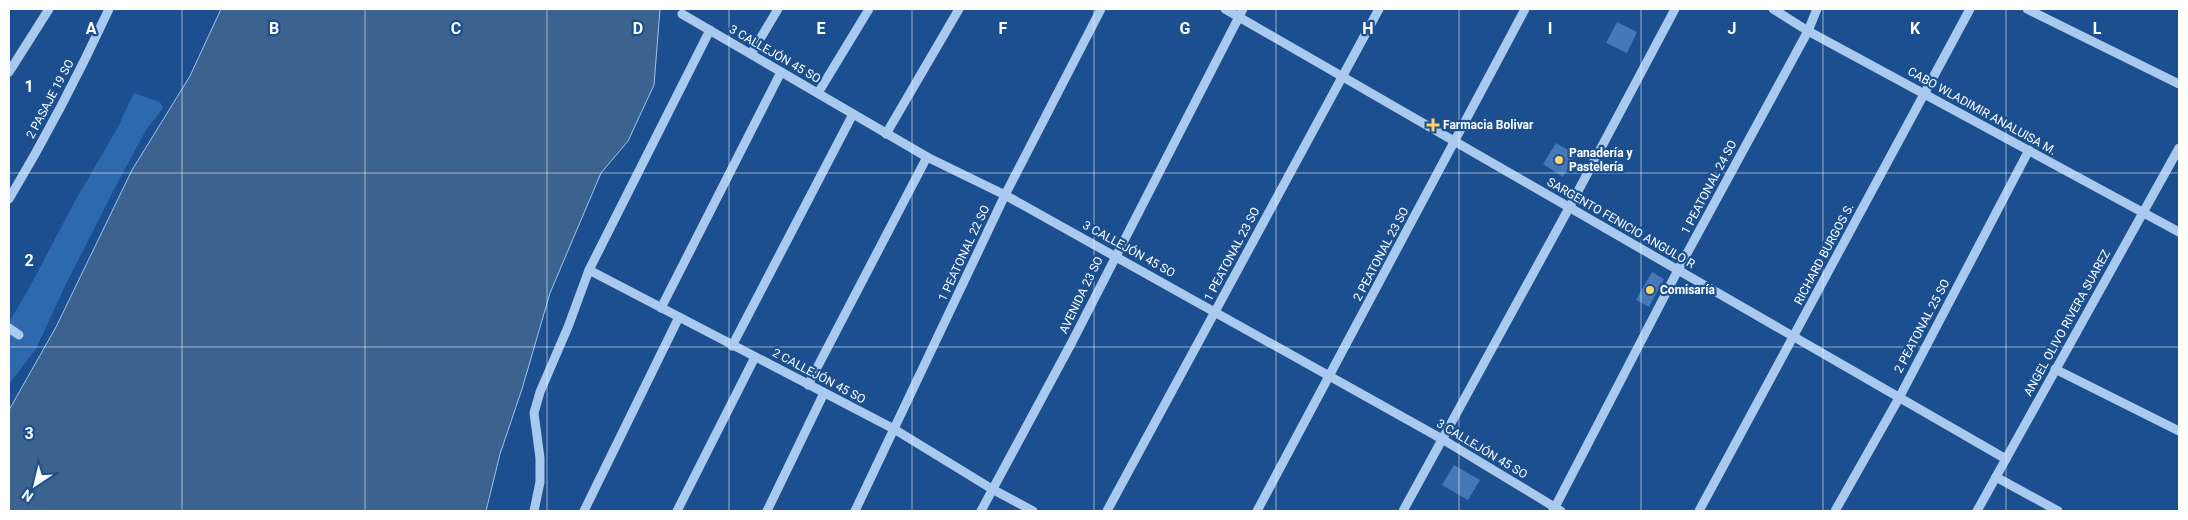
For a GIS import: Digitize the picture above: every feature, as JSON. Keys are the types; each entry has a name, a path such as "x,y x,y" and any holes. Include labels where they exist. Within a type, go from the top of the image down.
{"street":[{"path":"9,72 49,9"},
{"name":"2 PASAJE 19 SO","path":"9,199 74,81 108,9"},
{"path":"751,54 778,9"},
{"path":"818,93 869,9"},
{"path":"886,134 959,9"},
{"name":"1 PEATONAL 22 SO","path":"855,511 1005,195 1101,9"},
{"name":"SARGENTO FENICIO ANGULO R","path":"1225,9 1240,13 1342,77 2006,459"},
{"name":"1 PEATONAL 23 SO","path":"1107,511 1379,9"},
{"name":"2 PEATONAL 23 SO","path":"1257,511 1525,9"},
{"path":"1403,511 1569,208 1675,9"},
{"name":"CABO WLADIMIR ANALUISA M.","path":"1773,9 1808,31 1924,92 2179,232"},
{"name":"1 PEATONAL 24 SO","path":"1557,510 1678,270 1808,31 1817,9"},
{"name":"RICHARD BURGOS S.","path":"1699,511 1970,9"},
{"path":"2027,9 2179,84"},
{"name":"AVENIDA 23 SO","path":"981,511 1072,342 1240,13"},
{"name":"3 CALLEJÓN 45 SO","path":"682,14 927,157 1005,195 1442,439 1557,510"},
{"path":"534,511 540,482 540,458 534,413 589,270 710,30"},
{"path":"661,308 781,72"},
{"path":"732,346 853,114"},
{"name":"ANGEL OLIVO RIVERA SUAREZ","path":"1977,511 2179,148"},
{"name":"2 PEATONAL 25 SO","path":"1835,511 1899,398 2029,150"},
{"path":"808,384 927,157"},
{"name":"2 CALLEJÓN 45 SO","path":"589,270 894,429 992,489 1033,511"},
{"path":"584,511 679,317"},
{"path":"9,328 19,335"},
{"path":"678,511 755,357"},
{"path":"2055,369 2179,431"},
{"path":"768,511 824,393"},
{"path":"1996,477 2058,511"}],"shaded area":[{"path":"221,9 660,9 654,85 628,141 601,173 550,293 522,389 500,454 486,511 9,511 9,410 56,327 132,170 190,76"},
{"path":"134,93 160,102 163,108 146,130 117,184 66,284 36,349 9,384 9,322 117,129"}],"building":[{"path":"1617,22 1637,32 1627,53 1606,43"},
{"name":"Panadería y Pastelería","path":"1556,143 1576,155 1563,177 1543,164"},
{"name":"Comisaría","path":"1652,272 1664,279 1649,307 1636,300"},
{"path":"1454,465 1480,480 1468,500 1442,485"}],"place":[{"name":"Farmacia Bolivar","path":"1433,125"},
{"name":"Panadería y Pastelería","path":"1559,160"},
{"name":"Comisaría","path":"1650,290"}]}
